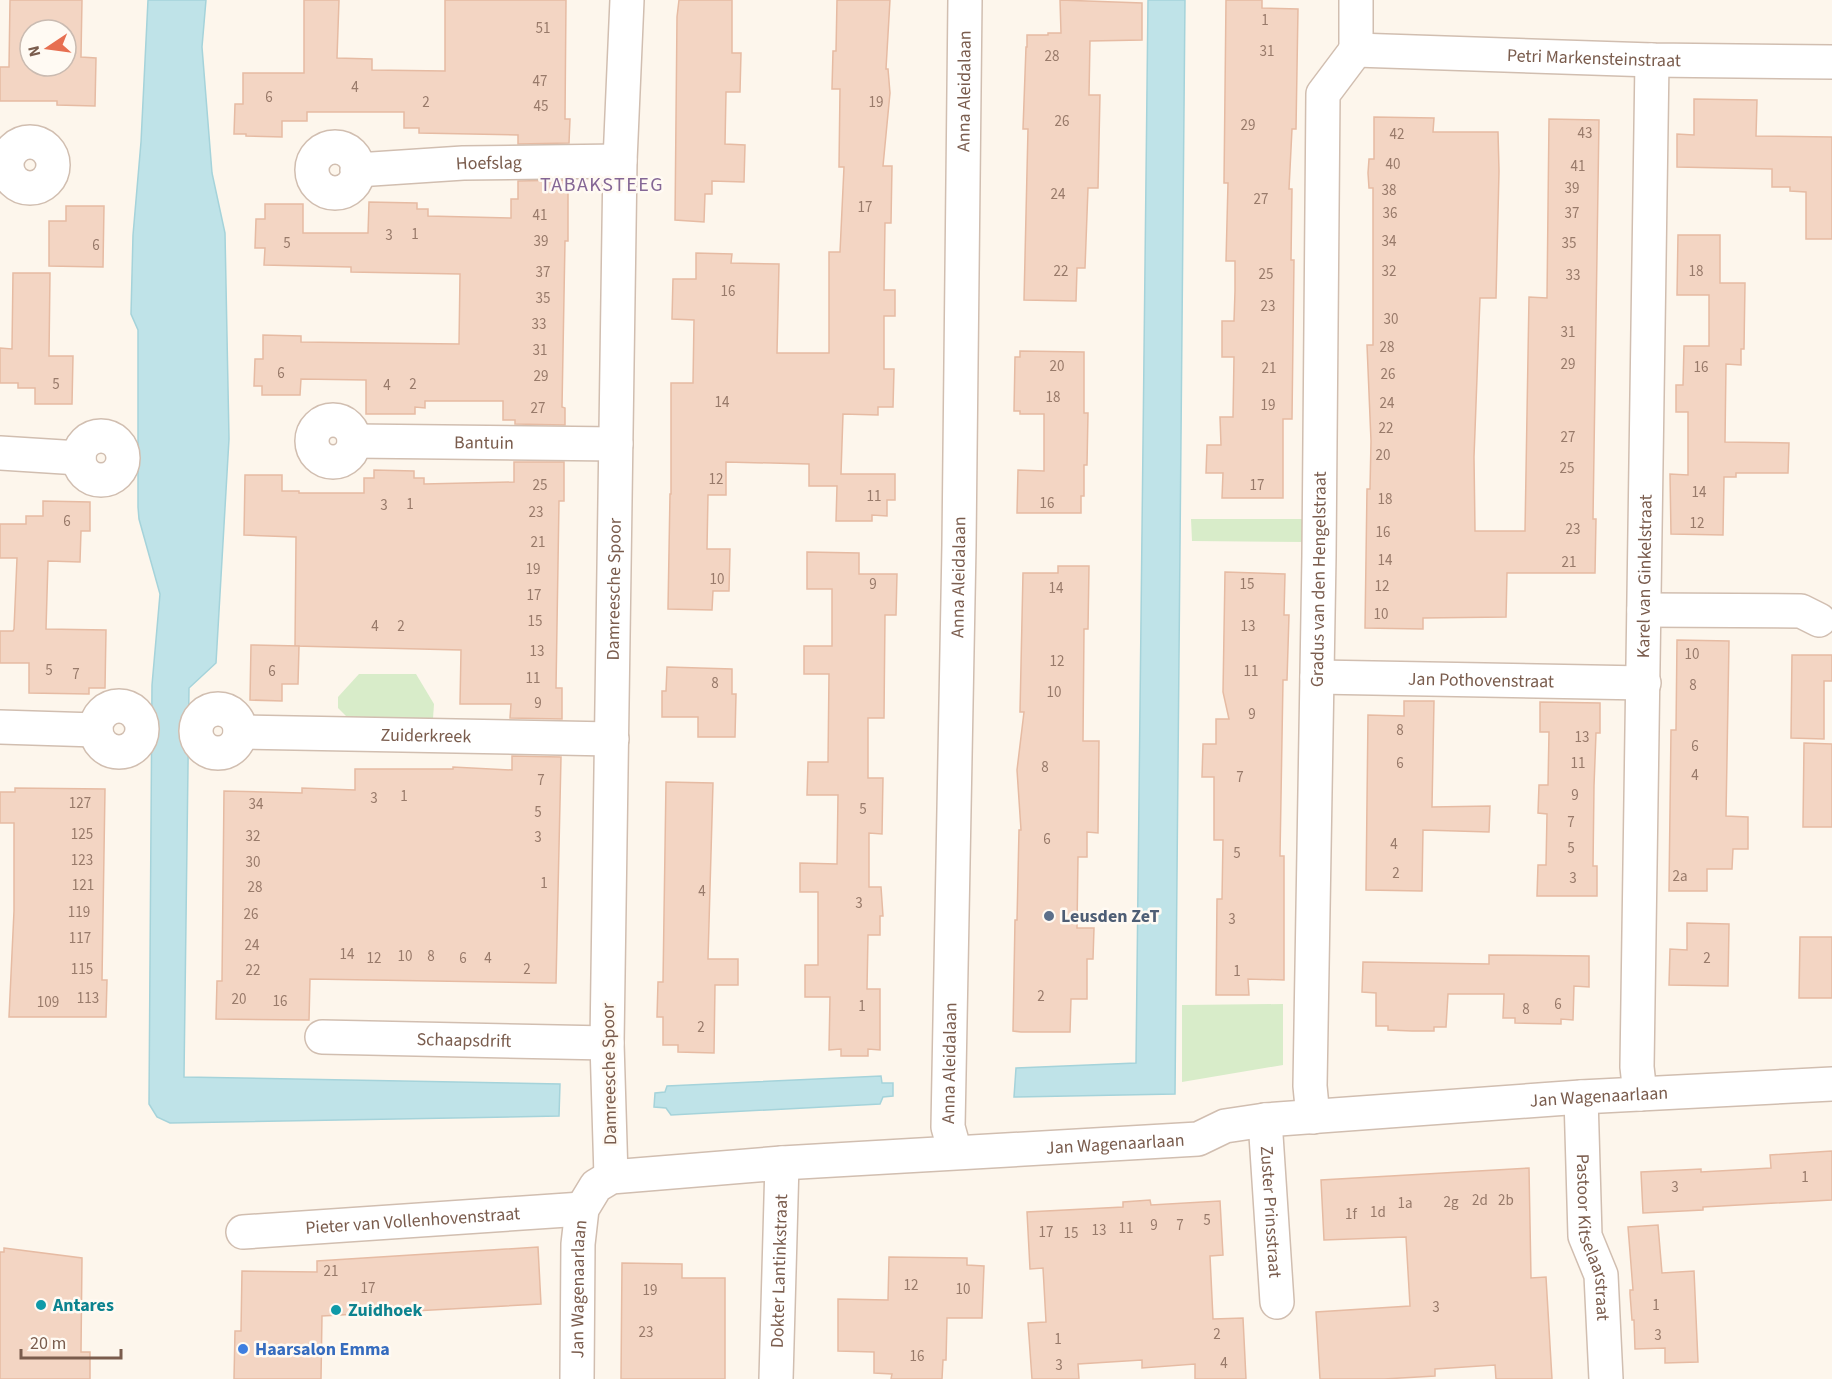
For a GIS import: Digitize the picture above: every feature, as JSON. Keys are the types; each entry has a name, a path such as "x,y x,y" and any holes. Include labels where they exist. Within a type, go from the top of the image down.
{"street":[{"name":"Damreesche Spoor","path":"611,1177 607,1043 620,162 627,0"},
{"name":"Anna Aleidalaan","path":"955,1152 948,1127 959,557 965,0"},
{"path":"1356,0 1356,50"},
{"name":"Petri Markensteinstraat","path":"1356,50 1652,60 1832,62"},
{"name":"Gradus van den Hengelstraat","path":"1313,1117 1311,1086 1323,94 1356,50"},
{"name":"Karel van Ginkelstraat","path":"1640,1094 1637,1067 1652,60"},
{"name":"Hoefslag","path":"357,170 463,163 620,162"},
{"name":"Bantuin","path":"354,441 616,444"},
{"path":"0,453 79,458"},
{"path":"1644,610 1801,610 1819,620"},
{"name":"Jan Pothovenstraat","path":"1317,677 1644,683"},
{"path":"0,728 96,730"},
{"name":"Zuiderkreek","path":"240,732 612,739"},
{"name":"Schaapsdrift","path":"322,1037 607,1043"},
{"name":"Jan Wagenaarlaan","path":"577,1379 578,1244 582,1209 596,1186 611,1177 782,1163 1198,1138 1225,1126 1265,1120 1581,1097 1832,1084"},
{"name":"Pastoor Kitselaarstraat","path":"1581,1097 1586,1236 1601,1275 1606,1379"},
{"name":"Zuster Prinsstraat","path":"1265,1120 1277,1302"},
{"name":"Dokter Lantinkstraat","path":"776,1379 782,1163"},
{"name":"Pieter van Vollenhovenstraat","path":"243,1232 582,1209"}],"green space":[{"path":"1191,519 1305,519 1305,542 1192,541"},
{"path":"359,674 416,674 434,704 433,719 348,718 338,708 338,697"},
{"path":"1283,1004 1283,1065 1182,1082 1182,1005"}],"water":[{"path":"148,0 206,0 202,47 212,173 225,233 229,439 216,663 189,688 184,1077 560,1084 559,1116 170,1123 157,1117 149,1104 152,685 160,594 139,519 138,330 131,314 133,235 141,142"},
{"path":"1148,0 1185,0 1175,1094 1014,1097 1016,1068 1136,1063"},
{"path":"881,1076 882,1083 893,1083 893,1096 883,1097 880,1104 671,1115 666,1108 654,1107 655,1093 665,1092 667,1086"}],"building":[{"path":"10,0 82,0 81,57 96,58 95,106 57,105 57,101 0,101 0,67 9,67"},
{"path":"304,0 339,0 337,58 372,59 372,70 445,71 445,0 566,0 565,119 570,119 569,143 518,144 518,135 419,133 419,128 404,128 404,112 307,112 307,121 282,121 282,137 234,134 235,104 243,104 243,73 304,73"},
{"path":"679,0 732,0 732,53 741,53 740,92 726,92 725,144 745,145 744,182 712,181 712,194 705,194 704,222 675,220"},
{"path":"837,0 890,0 886,69 888,69 890,93 883,166 892,166 891,223 885,223 884,290 895,290 895,316 884,316 884,369 894,369 893,407 878,407 878,415 843,414 841,474 895,474 895,500 887,500 887,516 872,515 872,521 836,521 837,486 809,486 809,464 726,462 726,495 708,495 707,549 730,549 729,591 713,591 712,610 668,609 671,383 693,383 694,320 672,319 673,279 696,279 696,253 732,254 731,263 779,264 777,353 829,353 829,252 840,252 844,167 839,167 840,89 832,89 833,51 836,51"},
{"path":"1060,0 1142,3 1142,40 1090,41 1089,95 1100,95 1098,188 1088,188 1085,268 1077,268 1076,301 1024,300 1028,129 1023,129 1027,35 1061,33"},
{"path":"1226,0 1262,0 1262,8 1298,9 1296,129 1292,129 1289,189 1292,189 1291,260 1294,260 1292,419 1283,419 1283,498 1222,498 1223,473 1206,473 1207,445 1221,445 1220,417 1233,417 1234,357 1222,357 1222,321 1234,321 1235,291 1235,261 1226,261 1228,183 1224,183"},
{"path":"1694,99 1757,100 1756,136 1832,137 1832,239 1806,239 1806,192 1790,191 1790,187 1772,187 1772,169 1677,167 1677,134 1694,135"},
{"path":"1374,117 1434,118 1433,132 1498,132 1496,298 1480,298 1474,457 1475,531 1525,531 1529,297 1547,298 1549,119 1599,120 1593,519 1596,519 1595,573 1507,573 1506,617 1423,618 1423,629 1365,628 1367,489 1370,489 1371,441 1367,345 1373,345 1373,188 1369,188 1368,173 1369,159 1374,159"},
{"path":"568,180 562,407 565,408 565,425 515,424 515,420 503,420 503,401 425,401 425,408 415,407 415,414 366,414 366,380 301,379 300,395 262,395 262,386 254,386 255,359 263,359 263,335 301,336 301,342 459,344 460,274 351,272 351,267 264,265 265,248 255,248 256,219 265,219 265,204 303,204 303,233 368,233 369,202 417,203 417,209 428,209 428,216 511,218 511,199 518,199 518,181"},
{"path":"66,206 104,206 103,267 49,266 49,221 66,221"},
{"path":"1678,235 1720,235 1720,283 1745,283 1744,349 1741,349 1741,365 1726,364 1725,442 1789,443 1788,473 1736,473 1736,477 1724,477 1723,535 1671,534 1670,474 1688,475 1688,412 1676,412 1676,385 1683,385 1684,346 1709,346 1709,295 1677,295"},
{"path":"13,273 50,273 49,356 73,356 72,404 35,404 35,388 18,388 18,383 0,383 0,348 12,349"},
{"path":"1020,351 1084,352 1084,413 1088,413 1087,465 1084,465 1084,496 1081,496 1081,513 1017,513 1018,470 1044,471 1044,414 1020,414 1020,411 1014,411 1015,357 1020,357"},
{"path":"514,462 564,462 564,501 559,501 556,688 562,688 562,719 510,718 511,704 460,704 461,650 295,646 296,537 244,535 245,475 282,475 282,491 364,493 364,478 374,478 374,470 414,471 414,478 424,478 424,484 514,482"},
{"path":"43,501 90,502 90,531 81,531 80,562 48,561 46,629 106,630 105,688 89,688 89,694 29,693 29,663 0,663 0,631 13,631 14,629 17,558 0,558 0,524 26,524 26,516 43,516"},
{"path":"807,552 859,553 859,574 897,574 896,615 885,615 884,718 868,718 868,778 883,778 882,834 869,833 869,887 881,887 883,916 880,916 880,935 868,935 867,989 880,989 880,1050 868,1049 868,1056 841,1056 841,1049 829,1050 830,997 805,997 805,965 818,965 818,892 800,892 800,863 837,864 838,795 807,795 808,762 828,762 829,674 804,674 804,646 832,646 832,589 807,589"},
{"path":"1058,566 1089,566 1088,629 1084,629 1083,741 1099,741 1098,833 1087,832 1087,857 1078,857 1077,928 1094,928 1093,959 1087,959 1087,999 1071,999 1070,1032 1021,1032 1013,1031 1015,920 1017,920 1019,830 1021,830 1017,770 1024,712 1020,712 1023,573 1058,573"},
{"path":"1225,572 1285,574 1284,615 1289,615 1287,680 1283,680 1280,856 1284,856 1284,980 1248,979 1249,995 1216,995 1217,899 1222,899 1223,840 1214,840 1214,777 1202,777 1203,744 1216,744 1216,719 1229,719 1223,692"},
{"path":"1677,640 1729,641 1726,816 1748,817 1748,849 1733,849 1732,869 1707,869 1707,891 1669,891 1671,730 1676,730"},
{"path":"251,645 299,646 298,684 282,684 282,701 250,700"},
{"path":"1792,655 1832,655 1832,681 1824,681 1824,739 1791,738"},
{"path":"667,667 732,669 732,694 736,694 735,737 698,737 698,717 662,717 662,691 666,691"},
{"path":"1404,701 1434,701 1432,807 1490,806 1489,832 1423,830 1422,891 1366,890 1368,715 1404,716"},
{"path":"1540,702 1600,703 1600,733 1596,733 1594,786 1593,866 1597,866 1597,896 1537,896 1538,865 1546,865 1547,814 1538,813 1539,785 1548,785 1549,732 1540,732"},
{"path":"1804,743 1832,744 1832,827 1803,827"},
{"path":"512,756 561,757 556,983 310,979 309,1020 216,1019 217,981 222,981 224,791 302,793 302,788 355,790 355,769 453,769 453,767 512,770"},
{"path":"666,782 713,783 708,959 738,959 738,985 715,985 714,1053 678,1052 678,1045 663,1045 663,1017 657,1017 658,982 663,982"},
{"path":"15,788 105,789 102,980 107,980 106,1017 9,1017 14,911 14,823 0,823 0,792 15,792"},
{"path":"1687,923 1729,924 1728,986 1669,985 1670,949 1687,950"},
{"path":"1800,937 1832,937 1832,998 1799,998"},
{"path":"1489,955 1589,956 1589,987 1574,986 1573,1020 1561,1019 1561,1024 1515,1023 1515,1018 1503,1018 1504,994 1448,994 1446,1027 1434,1027 1434,1031 1412,1031 1388,1030 1388,1026 1376,1026 1376,993 1362,992 1363,962 1489,964"},
{"path":"1832,1151 1832,1200 1703,1207 1703,1210 1643,1213 1641,1172 1701,1169 1701,1172 1771,1168 1770,1155"},
{"path":"1529,1168 1531,1278 1546,1277 1552,1379 1496,1379 1495,1365 1435,1369 1435,1376 1320,1379 1316,1312 1410,1306 1406,1237 1324,1240 1321,1180"},
{"path":"1150,1200 1151,1205 1220,1201 1223,1255 1210,1256 1213,1319 1243,1318 1246,1379 1195,1379 1195,1364 1142,1368 1142,1360 1078,1364 1079,1379 1032,1379 1028,1323 1046,1322 1043,1268 1030,1269 1027,1212 1123,1207 1123,1202"},
{"path":"1658,1225 1662,1273 1694,1271 1698,1362 1665,1363 1665,1348 1635,1349 1630,1294 1630,1290 1633,1290 1628,1227"},
{"name":"Zuidhoek","path":"538,1247 541,1304 322,1316 321,1379 234,1379 235,1331 241,1331 242,1271 317,1272 317,1261"},
{"name":"Antares","path":"4,1248 82,1258 81,1352 90,1352 90,1379 0,1379 0,1252 4,1252"},
{"path":"889,1257 967,1258 967,1265 984,1266 982,1318 947,1318 946,1360 943,1360 942,1379 891,1379 892,1374 874,1373 874,1352 838,1351 838,1299 888,1300"},
{"path":"622,1263 682,1264 682,1278 725,1278 725,1379 621,1379"}],"place":[{"name":"Leusden ZeT","path":"1049,916"},
{"name":"Antares","path":"41,1305"},
{"name":"Zuidhoek","path":"336,1310"},
{"name":"Haarsalon Emma","path":"243,1349"}],"district":[{"name":"TABAKSTEEG","path":"602,184"}]}
